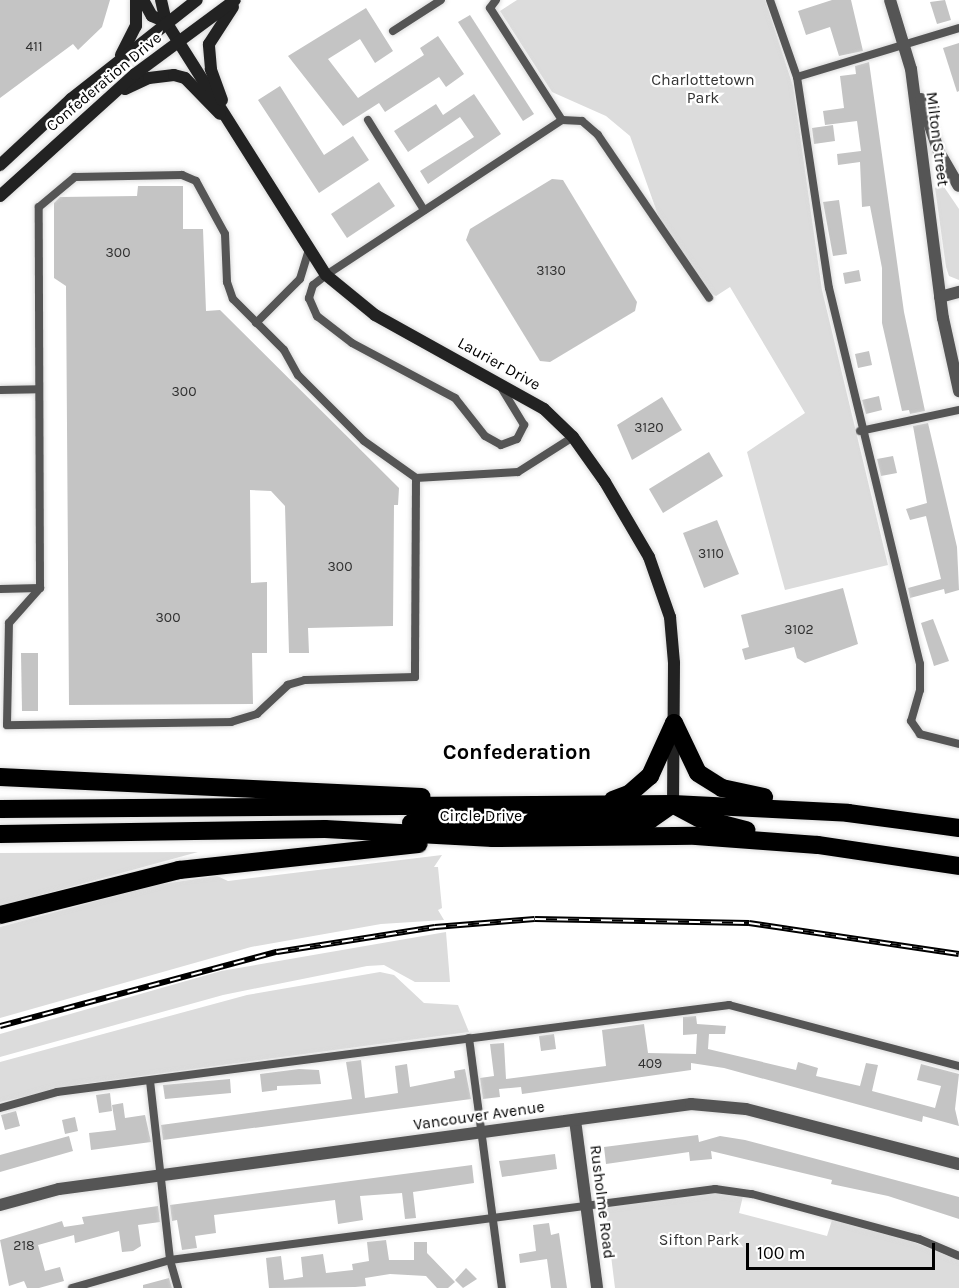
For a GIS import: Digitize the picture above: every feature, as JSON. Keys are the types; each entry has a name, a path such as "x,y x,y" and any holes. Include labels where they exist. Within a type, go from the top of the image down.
{"highway":[{"path":"585,804 614,799 641,786 674,723"},
{"path":"674,723 689,762 708,781 735,792 848,813"},
{"path":"3,778 391,792 489,805"},
{"path":"325,830 351,823 650,820 674,804 708,821 818,845"},
{"name":"Circle Drive","path":"0,809 674,804 848,813 959,828"},
{"name":"Circle Drive","path":"0,834 325,830 493,838 696,836 818,845 959,866"},
{"path":"0,915 131,880 208,866 493,838"}],"main road":[{"path":"117,61 136,26 136,0"},
{"name":"Laurier Drive","path":"143,0 152,16 166,22"},
{"name":"Laurier Drive","path":"161,0 166,22 231,123 308,252 327,275 375,315 530,398 573,437 617,501 658,577 674,641 674,804"},
{"name":"Confederation Drive","path":"0,165 117,61 197,0"},
{"name":"Confederation Drive","path":"0,196 106,100 179,41 235,0"},
{"path":"231,123 211,69 209,44 217,26 241,0"},
{"path":"106,100 140,81 174,75 185,78 231,123"}],"street":[{"name":"Milton Street","path":"890,0 911,69 940,297 959,391"},
{"path":"911,69 939,152 959,186"},
{"path":"940,297 959,292"},
{"name":"Vancouver Avenue","path":"0,1205 59,1189 691,1104 746,1109 959,1164"},
{"name":"Rusholme Road","path":"575,1120 597,1288"}],"lane":[{"path":"393,31 427,4 441,0"},
{"path":"496,0 490,8 562,120"},
{"path":"770,0 797,77 828,288 860,431 920,664 920,690 911,721 920,734 959,744"},
{"path":"797,77 959,28"},
{"path":"368,120 424,210"},
{"path":"490,376 522,416 522,433 510,444 493,442 455,398 352,343 317,316 310,290 327,275 562,120 582,121 598,135 709,298"},
{"path":"416,478 415,677 305,680 288,685 257,714 231,722 7,725 9,623 40,588 39,207 75,177 182,175 196,181 225,234 230,292 256,323 284,350 298,375 364,441 416,478 518,472 573,437"},
{"path":"256,323 300,279 308,252"},
{"path":"0,390 39,389"},
{"path":"860,431 959,410"},
{"path":"0,589 40,588"},
{"path":"0,1108 57,1092 729,1005 959,1066"},
{"path":"469,1038 502,1288"},
{"path":"150,1081 170,1260 178,1288"},
{"path":"72,1288 170,1260 715,1189 733,1191 918,1239 959,1256"}],"green space":[{"name":"Charlottetown Park","path":"517,0 765,0 793,86 822,290 888,565 785,590 747,452 805,413 730,287 716,296 705,291 664,232 630,136 606,116 552,92 500,11"},
{"path":"942,184 959,209 959,280 949,276 946,267 935,188"},
{"path":"198,852 26,899 0,907 0,853"},
{"path":"442,855 434,867 438,867 442,908 438,910 444,920 381,924 251,947 0,1018 0,927 156,885 217,876 228,881"},
{"path":"446,932 450,982 415,982 384,965 367,966 223,995 0,1057 0,1034 221,971"},
{"path":"380,972 394,975 424,1003 458,1005 469,1032 81,1084 0,1102 0,1062 247,995"},
{"name":"Sifton Park","path":"707,1191 743,1196 739,1213 827,1236 832,1220 908,1240 959,1260 959,1288 615,1288 605,1207"}],"building":[{"path":"0,0 110,0 102,27 78,50 73,44 0,98"},
{"path":"832,0 851,0 863,51 839,56 830,27 806,35 798,11"},
{"path":"945,0 951,20 937,24 930,2"},
{"path":"366,8 393,51 375,63 360,39 328,59 358,98 424,55 420,48 438,36 464,74 446,87 439,77 385,112 379,103 343,126 288,56"},
{"path":"470,15 534,114 523,121 458,22"},
{"path":"959,43 959,91 957,92 943,48"},
{"path":"869,62 904,312 925,411 910,414 909,410 902,411 882,323 882,268 870,206 862,207 860,162 838,165 837,154 861,151 857,121 825,125 823,111 844,108 840,76 856,74 855,66"},
{"path":"280,86 324,155 353,136 369,160 319,193 258,100"},
{"path":"474,94 501,134 428,184 420,171 474,137 460,117 408,152 394,131 436,104 443,115"},
{"path":"833,125 835,141 814,144 812,128"},
{"path":"552,179 563,180 637,302 635,311 550,362 540,361 466,240 470,229"},
{"path":"379,182 395,206 347,238 331,214"},
{"path":"138,186 183,186 183,229 203,229 206,311 220,310 399,488 398,505 394,505 393,626 308,628 309,653 289,653 285,506 271,491 250,490 251,583 267,582 267,653 252,653 253,704 69,705 66,286 54,278 54,203 60,197 137,196"},
{"path":"839,200 847,254 833,256 823,202"},
{"path":"859,270 861,281 845,284 843,273"},
{"path":"869,351 872,365 858,368 855,354"},
{"path":"879,396 882,410 866,414 862,400"},
{"path":"662,397 682,430 632,460 617,425"},
{"path":"928,423 957,547 959,590 945,594 944,589 910,598 908,588 941,579 926,516 910,520 906,509 927,503 913,426"},
{"path":"709,452 723,476 663,513 649,489"},
{"path":"893,456 897,473 881,476 877,459"},
{"path":"717,520 739,574 704,588 683,533"},
{"path":"843,588 858,644 805,663 797,658 794,647 745,660 742,649 749,647 741,615"},
{"path":"933,619 949,661 934,666 921,623"},
{"path":"21,653 38,653 38,711 22,711"},
{"path":"696,1016 697,1024 726,1026 725,1034 709,1034 708,1049 796,1070 798,1062 818,1068 816,1076 860,1086 866,1063 878,1065 872,1091 935,1108 941,1086 917,1080 921,1064 959,1074 955,1109 959,1126 923,1116 922,1122 724,1068 691,1063 691,1070 522,1094 521,1087 499,1089 500,1097 483,1099 480,1078 494,1076 490,1044 504,1043 506,1079 606,1066 602,1030 644,1024 648,1053 696,1054 697,1034 683,1035 683,1017"},
{"path":"554,1034 556,1049 541,1051 539,1036"},
{"path":"361,1060 365,1098 398,1093 395,1066 407,1064 410,1087 455,1078 454,1071 465,1069 471,1099 163,1140 161,1125 352,1099 346,1062"},
{"path":"299,1069 319,1070 321,1084 277,1086 277,1090 262,1092 260,1074"},
{"path":"230,1079 231,1093 165,1099 163,1085"},
{"path":"110,1093 112,1111 99,1113 96,1095"},
{"path":"123,1103 125,1118 145,1115 151,1142 91,1150 89,1133 116,1130 112,1105"},
{"path":"16,1111 20,1126 5,1130 1,1115"},
{"path":"75,1117 78,1131 65,1134 62,1120"},
{"path":"698,1135 699,1142 720,1136 745,1140 959,1197 959,1219 888,1196 831,1184 832,1180 711,1151 712,1159 690,1161 689,1152 606,1164 604,1147"},
{"path":"69,1136 73,1151 0,1172 0,1155"},
{"path":"555,1154 557,1169 502,1177 499,1161"},
{"path":"472,1165 474,1183 413,1192 416,1218 405,1219 402,1193 360,1196 363,1220 338,1224 335,1200 214,1215 216,1233 195,1236 197,1248 182,1250 177,1220 172,1221 170,1205"},
{"path":"158,1206 160,1222 138,1225 141,1246 133,1251 122,1252 119,1231 75,1243 74,1235 38,1245 45,1271 60,1267 64,1281 39,1288 27,1288 24,1281 9,1286 0,1240 62,1221 64,1227 84,1224 82,1217"},
{"path":"549,1223 551,1235 559,1233 567,1288 551,1288 547,1259 520,1263 519,1254 536,1251 533,1225"},
{"path":"386,1240 389,1260 414,1260 414,1242 427,1242 427,1253 455,1282 448,1288 437,1288 426,1276 390,1274 365,1278 366,1286 269,1288 266,1258 281,1256 284,1280 303,1277 301,1257 323,1254 326,1273 353,1270 352,1264 369,1261 367,1242"},
{"path":"466,1268 477,1279 463,1288 455,1280"},
{"path":"169,1278 172,1288 143,1288 143,1285"}],"railway":[{"path":"0,1026 277,952 435,927 535,919 749,923 959,954"}],"district":[{"name":"Confederation","path":"517,753"}]}
